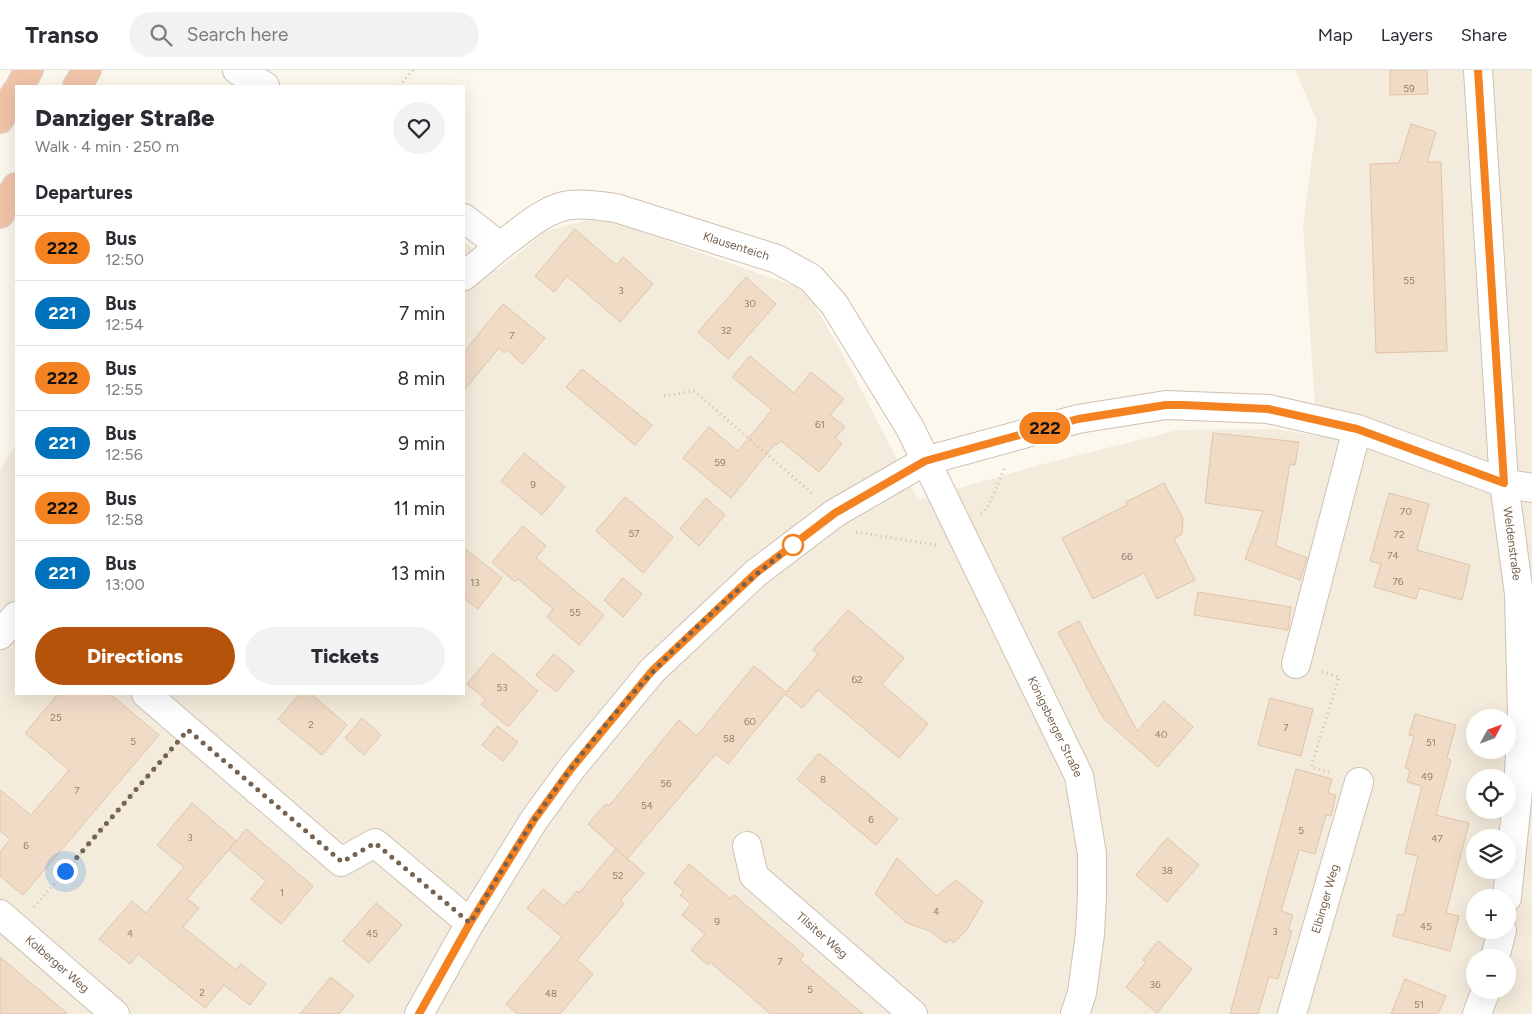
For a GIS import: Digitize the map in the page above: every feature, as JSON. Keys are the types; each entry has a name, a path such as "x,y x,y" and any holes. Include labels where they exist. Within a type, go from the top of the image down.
{"highway":[{"path":"21,85 29,70"},
{"path":"79,85 87,70"},
{"path":"0,120 15,94"},
{"path":"0,214 15,189"}],"street":[{"path":"237,70 264,85"},
{"name":"Weldenstraße","path":"1478,70 1504,483 1519,594 1522,716 1518,800 1508,889"},
{"name":"Klausenteich","path":"465,275 500,246 549,212 569,205 590,204 616,208 777,259 811,278 834,304 910,428 925,461"},
{"path":"465,219 500,246"},
{"path":"419,1014 470,923 534,820 571,769 652,671 756,573 835,513 925,461 1078,419 1166,405 1268,409 1357,429 1504,483 1532,488"},
{"path":"1296,664 1357,429"},
{"name":"Königsberger Straße","path":"925,461 1080,776 1092,854 1092,894 1090,934 1082,993 1075,1014"},
{"path":"0,635 15,617"},
{"path":"147,695 342,862 375,843 470,923"},
{"name":"Elbinger Weg","path":"1292,1014 1359,782"},
{"name":"Tilsiter Weg","path":"747,846 754,876 913,1014"},
{"name":"Kolberger Weg","path":"8,921 115,1014"},
{"path":"1477,1014 1483,999"}],"path":[{"path":"400,85 413,70"},
{"path":"664,396 694,391 835,513"},
{"path":"1296,664 1339,677 1311,767 1359,782"},
{"path":"8,921 188,730"}],"shaded area":[{"path":"1295,70 1532,70 1532,1014 0,1014 0,470 15,446 15,695 465,695 465,243 498,270 546,231 599,217 806,290 848,364 918,500 1047,463 1178,430 1276,429 1317,436 1303,226 1317,121"}],"building":[{"path":"1390,70 1427,70 1428,94 1390,95"},
{"path":"1411,124 1436,132 1427,162 1441,162 1447,351 1376,353 1370,164 1399,163"},
{"path":"575,229 616,265 623,257 653,284 620,322 567,276 554,292 535,276"},
{"path":"746,277 776,304 728,359 698,332"},
{"path":"503,304 545,338 523,364 507,350 504,353 499,348 465,389 465,351"},
{"path":"750,356 794,393 811,372 844,399 830,415 845,427 835,438 842,444 819,472 781,441 777,445 775,444 731,498 683,458 709,427 738,451 772,410 732,377"},
{"path":"582,369 652,425 635,445 566,387"},
{"path":"1213,433 1299,442 1295,465 1290,464 1276,546 1307,558 1300,580 1245,559 1263,511 1205,503"},
{"path":"524,453 565,487 542,515 501,481"},
{"path":"1164,483 1183,518 1182,534 1174,539 1195,580 1157,599 1144,573 1093,599 1062,538 1127,505 1126,502"},
{"path":"1389,493 1429,504 1417,550 1470,565 1462,600 1419,588 1416,599 1374,587 1381,564 1370,561"},
{"path":"625,497 673,537 643,573 596,531"},
{"path":"706,498 725,515 699,546 680,529"},
{"path":"523,526 546,546 536,558 604,615 579,645 547,617 553,609 518,579 515,582 492,562"},
{"path":"465,549 502,578 478,609 465,599"},
{"path":"623,578 642,594 623,617 604,600"},
{"path":"1198,592 1291,607 1288,630 1194,615"},
{"path":"848,610 904,658 882,684 928,724 899,758 818,690 802,708 785,694 728,764 716,754 627,859 588,824 606,804 609,806 679,720 697,736 754,666 786,692 818,654 813,650"},
{"path":"1079,621 1137,731 1164,701 1193,727 1158,767 1103,718 1058,632"},
{"path":"493,653 538,691 508,727 481,704 485,699 467,684"},
{"path":"554,654 574,671 556,692 536,675"},
{"path":"57,695 111,695 159,735 23,895 0,876 0,852 10,839 0,831 0,790 31,815 69,770 25,733"},
{"path":"299,695 312,695 347,725 322,755 278,719"},
{"path":"1270,698 1313,709 1301,756 1258,745"},
{"path":"1415,714 1456,725 1447,758 1451,760 1436,815 1469,823 1446,913 1459,916 1450,951 1393,936 1398,914 1404,915 1418,856 1405,853 1422,786 1407,782 1410,770 1405,768 1414,736 1409,735"},
{"path":"362,718 381,735 364,755 345,738"},
{"path":"497,726 518,742 503,761 482,745"},
{"path":"819,753 898,819 876,845 797,779"},
{"path":"1296,769 1332,779 1328,793 1336,795 1331,816 1326,815 1315,854 1299,850 1281,911 1293,915 1288,930 1292,931 1278,979 1269,977 1258,1014 1230,1014"},
{"path":"192,803 236,841 187,899 199,908 183,927 236,970 241,964 266,984 250,1005 224,985 205,1008 138,954 130,964 99,939 132,901 146,913 184,867 157,845"},
{"path":"246,829 313,886 281,924 251,899 266,881 229,850"},
{"path":"1167,838 1199,865 1167,902 1136,875"},
{"path":"616,849 644,873 620,901 624,904 577,960 593,974 560,1014 518,1014 506,1004 562,937 527,908 543,889 564,906 577,891 579,893"},
{"path":"897,858 937,896 956,880 983,902 966,931 953,943 950,939 946,943 930,931 907,923 875,894"},
{"path":"689,864 731,899 734,895 804,955 800,960 863,1014 771,1014 710,962 708,965 691,950 705,934 682,915 691,904 680,895 684,891 674,883"},
{"path":"376,903 402,925 369,963 343,941"},
{"path":"1158,941 1192,969 1157,1013 1126,987 1146,962 1143,960"},
{"path":"0,957 68,1014 0,1014"},
{"path":"331,977 354,996 339,1014 300,1014"},
{"path":"1405,979 1446,996 1438,1014 1391,1014"}],"bus line":[{"name":"222","path":"419,1014 470,923 534,820 571,769 652,671 756,573 835,513 925,461 1078,419 1166,405 1183,405 1268,409 1357,429 1504,483 1478,70"}],"route":[{"path":"65,871 188,730 342,862 375,843 470,923 534,820 571,769 652,671 756,573 797,542 793,545"}]}
